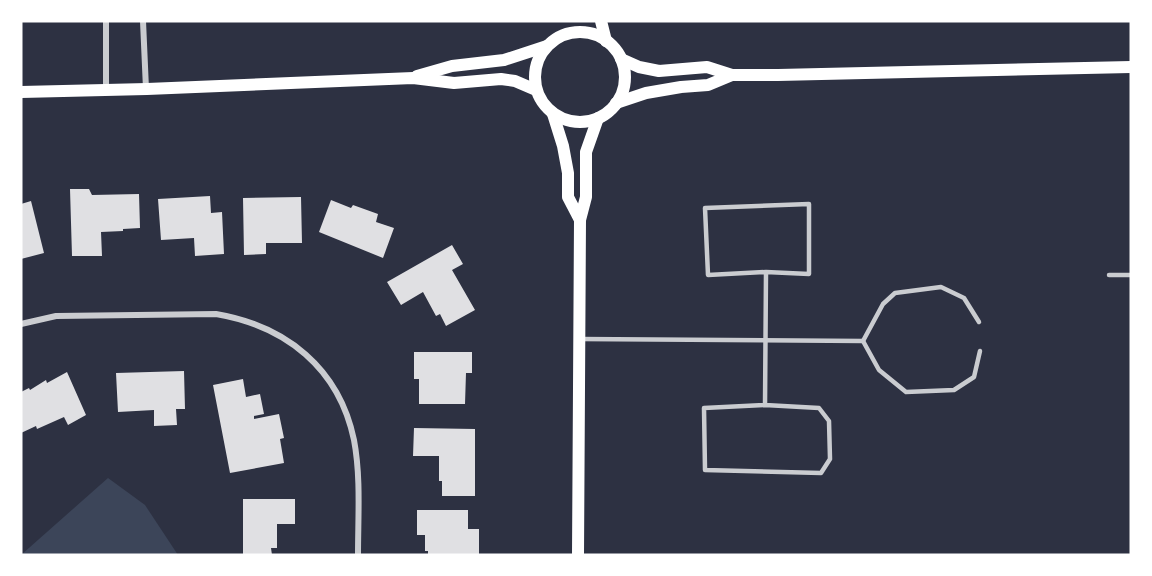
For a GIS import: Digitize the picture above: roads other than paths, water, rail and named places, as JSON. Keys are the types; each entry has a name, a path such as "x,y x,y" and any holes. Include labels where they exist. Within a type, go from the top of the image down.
{"main road":[{"path":"561,36 568,21"},
{"path":"601,21 606,41"},
{"path":"413,78 452,66 504,60 547,46 561,36 584,33 606,41 621,59 624,70 622,93 616,104 598,118 575,122 553,114"},
{"path":"547,46 536,67 534,78 536,90 541,101 553,114 568,173 568,197 580,220"},
{"path":"621,59 639,67 659,71 707,67 732,75 1131,67"},
{"path":"616,104 645,93 708,85 732,75"},
{"path":"21,92 106,91 413,78 454,83 501,79 515,81 536,90"},
{"path":"578,555 580,220 586,197 586,152 598,118"}],"street":[{"path":"106,21 106,91"},
{"path":"143,21 147,89"},
{"path":"21,324 56,316 216,314 239,318 278,334 299,349 315,365 334,389 348,419 354,441 358,474 358,555"}],"lane":[{"path":"809,204 809,274 766,272 708,276 705,208 809,204"},
{"path":"765,405 766,272"},
{"path":"1108,275 1131,274"},
{"path":"863,341 883,304 895,293 941,287 964,298 979,322"},
{"path":"579,339 863,341"},
{"path":"863,341 879,370 906,392 954,390 974,377 981,351"},
{"path":"765,405 819,408 829,420 830,459 821,472 705,470 704,408 765,405"}]}
